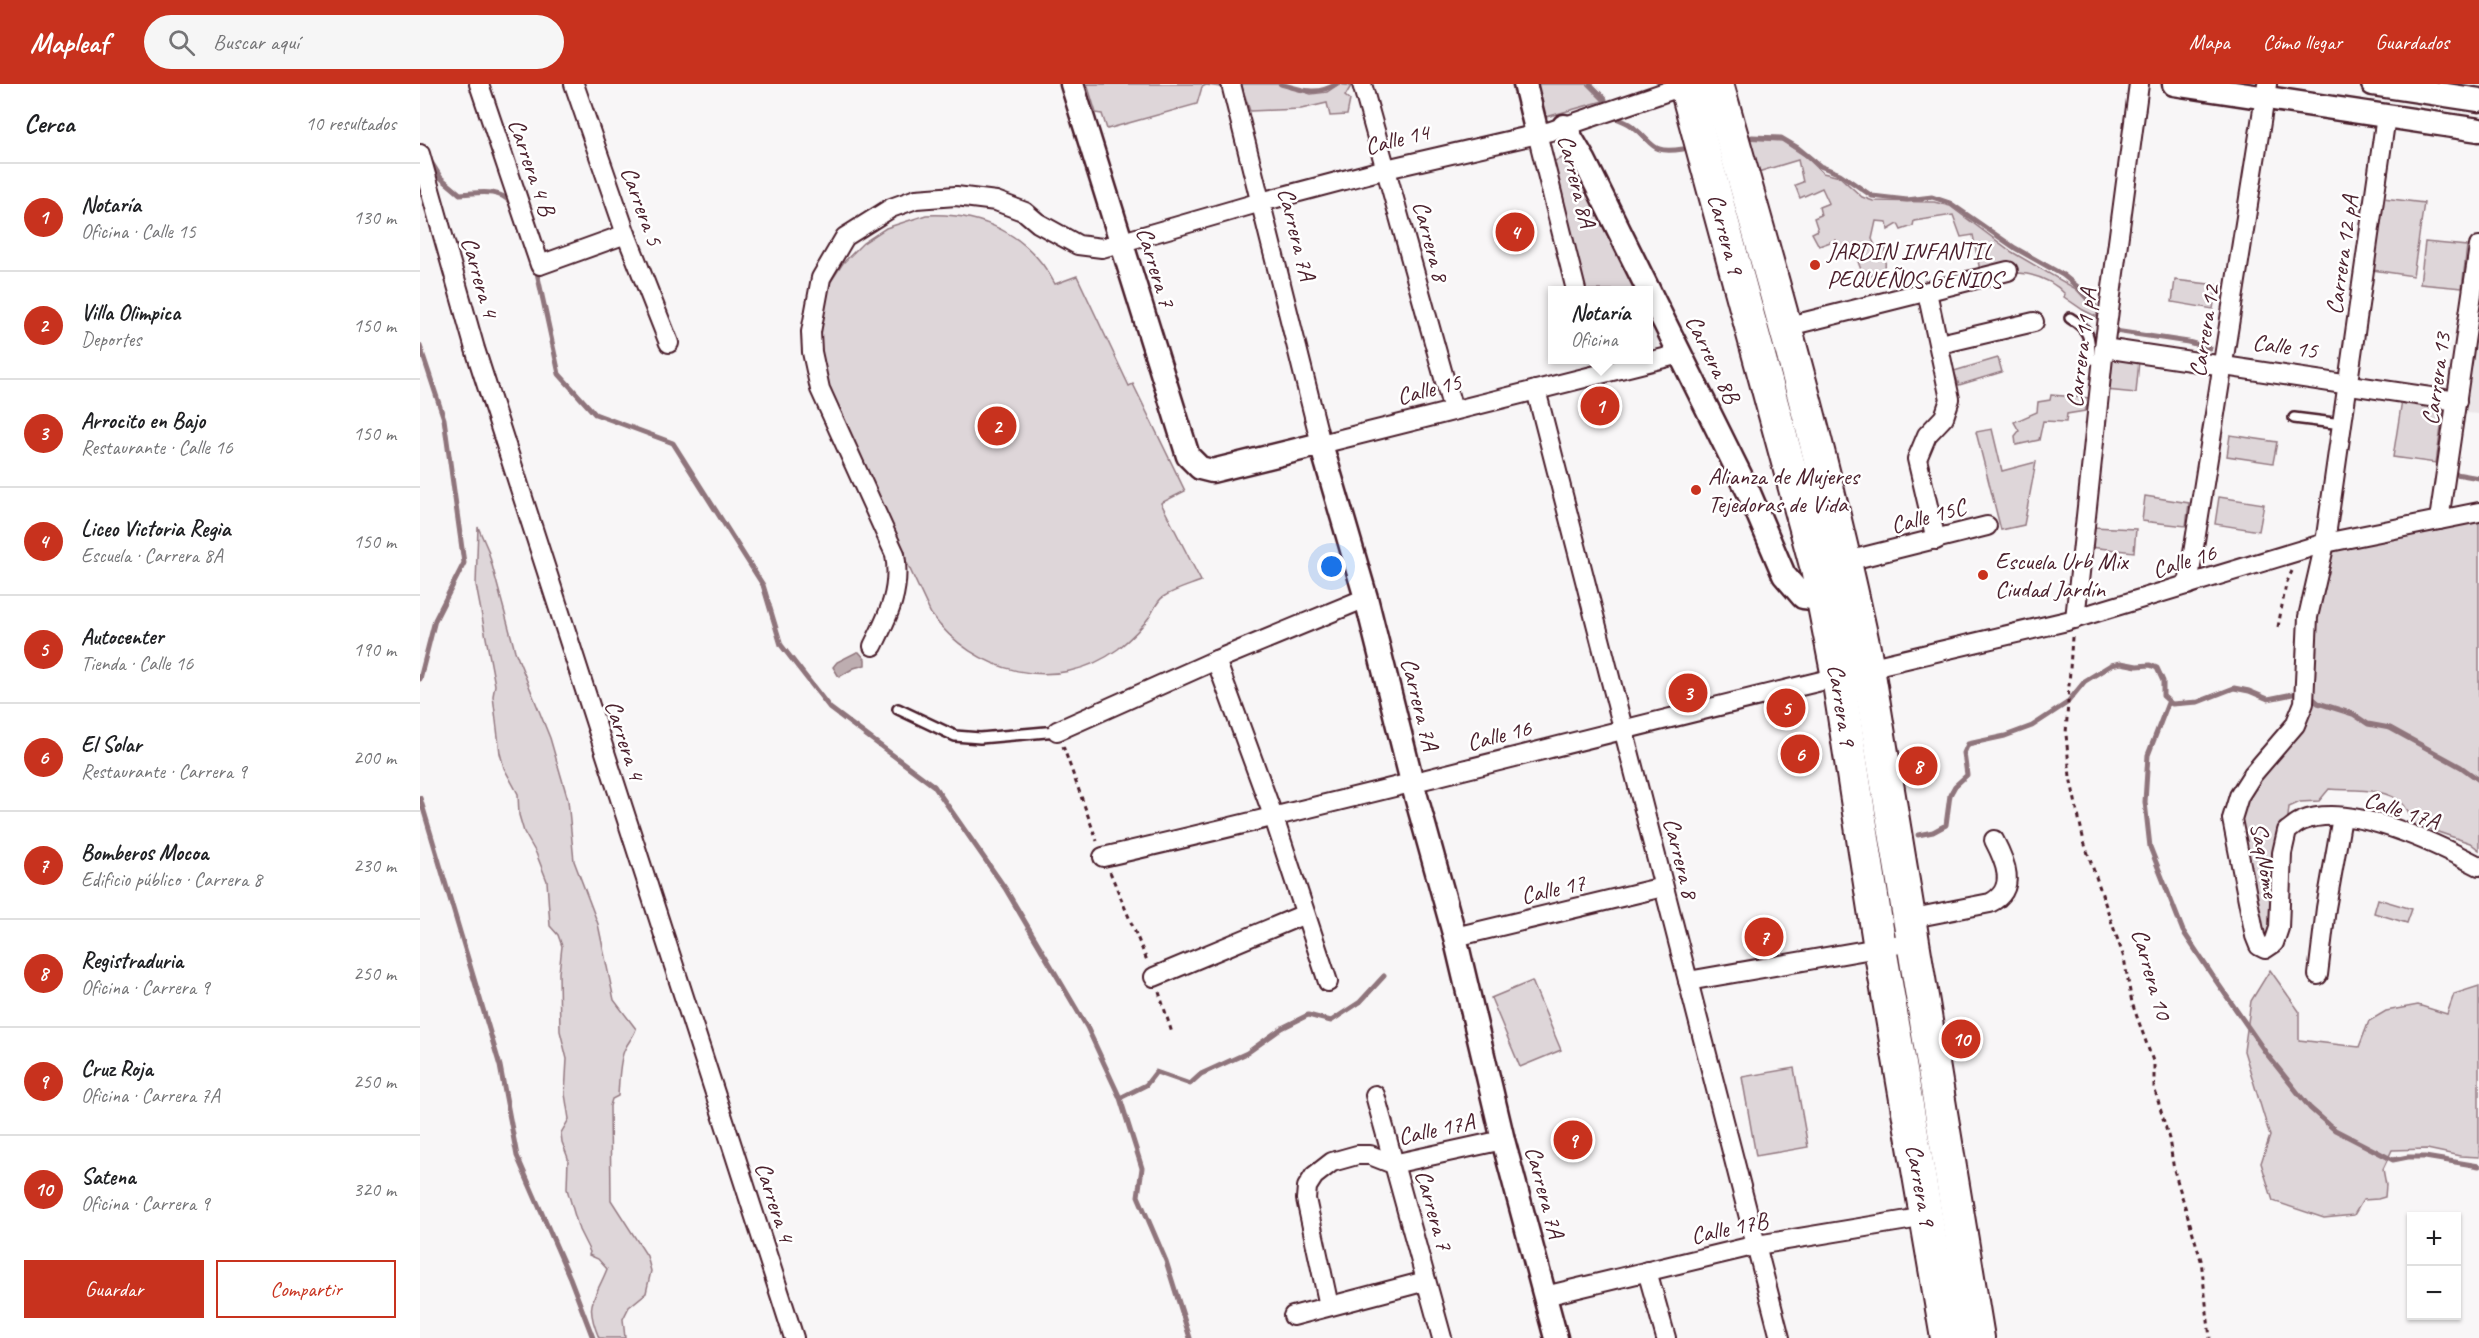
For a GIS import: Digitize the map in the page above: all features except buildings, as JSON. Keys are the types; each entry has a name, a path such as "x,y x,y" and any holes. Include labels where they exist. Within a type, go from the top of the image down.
{"highway":[{"name":"Carrera 9","path":"1717,84 1847,561 1868,668 1978,1338"},
{"name":"Carrera 9","path":"1686,85 1794,480 1823,599 1838,677 1880,948 1947,1338"}],"street":[{"name":"Carrera 4 B","path":"479,84 540,265 626,234"},
{"name":"Carrera 5","path":"574,84 626,234 669,344"},
{"name":"Carrera 7","path":"1072,84 1185,449 1193,463"},
{"name":"Carrera 7A","path":"1231,84 1322,444 1366,598 1412,782 1455,937 1503,1140 1556,1338"},
{"name":"Carrera 8","path":"1362,84 1453,410"},
{"name":"Carrera 8A","path":"1524,84 1575,286"},
{"name":"Carrera 11 pA","path":"2071,620 2139,84"},
{"path":"2174,84 2265,90 2386,116 2479,130"},
{"path":"2373,84 2479,100"},
{"name":"Calle 14","path":"873,646 895,595 899,576 895,554 820,389 812,352 811,332 821,278 845,237 891,208 916,199 956,195 996,201 1026,212 1038,223 1078,245 1102,248 1261,202 1564,126 1686,85"},
{"name":"Carrera 12","path":"2188,585 2265,90"},
{"name":"Carrera 12 pA","path":"2325,543 2386,116"},
{"name":"Carrera 8B","path":"1564,126 1584,160 1646,286"},
{"name":"Carrera 4","path":"421,158 475,349 794,1338"},
{"name":"Carrera 13","path":"2439,520 2479,246"},
{"path":"1785,327 2008,272"},
{"path":"1927,292 1950,399 1944,417 1927,435 1917,459 1936,540"},
{"name":"Carrera 8B","path":"1653,299 1749,493 1784,575 1803,597 1823,599"},
{"path":"1940,344 2034,322"},
{"name":"Calle 15","path":"1653,358 1680,354"},
{"name":"Calle 15","path":"2103,354 2223,364 2457,401"},
{"name":"Calle 15","path":"1193,463 1200,468 1212,471 1536,390 1595,367 1615,364"},
{"name":"Carrera 8","path":"1536,390 1780,1338"},
{"name":"Calle 16","path":"1868,668 2071,620 2325,543 2479,512"},
{"name":"Calle 15C","path":"1847,561 1987,526"},
{"name":"SaqNome","path":"2325,543 2308,617 2305,697 2295,725 2253,774 2244,789 2232,819 2255,936 2259,946 2265,949 2274,943 2279,928 2283,853 2287,831 2300,821 2312,818 2342,817"},
{"path":"1057,731 1216,660 1366,598"},
{"path":"1216,660 1274,818 1328,982"},
{"name":"Calle 16","path":"1103,857 1274,818 1624,728 1838,677"},
{"path":"2318,975 2326,908 2342,817"},
{"name":"Calle 17A","path":"2342,817 2363,819 2410,834 2479,866"},
{"path":"1688,981 1880,948 1910,931 1990,903 1997,899 2007,885 2008,869 1994,840"},
{"name":"Calle 17","path":"1455,937 1663,887"},
{"path":"1154,977 1305,914"},
{"name":"Carrera 7","path":"1375,1095 1442,1338"},
{"name":"Calle 17A","path":"1329,1306 1306,1199 1307,1187 1314,1176 1332,1162 1357,1155 1370,1155 1393,1164 1503,1140"},
{"name":"Calle 17B","path":"1545,1296 1757,1245 1926,1217"},
{"path":"1647,1271 1666,1338"},
{"path":"1293,1316 1426,1281"}],"lane":[{"path":"2070,318 2082,325 2090,338 2090,359 2103,354"},
{"path":"2294,418 2342,424"},
{"path":"898,709 955,736 991,737 1057,731"}],"path":[{"path":"2278,627 2286,584 2296,565 2289,554"},
{"name":"Carrera 10","path":"2071,620 2066,734 2070,777 2084,842 2124,958 2132,1003 2154,1064 2154,1087 2169,1138 2174,1170 2201,1260 2210,1338"},
{"path":"1057,731 1103,857 1154,977 1172,1033"}],"shaded area":[{"path":"1087,84 1219,84 1221,87 1206,85 1202,87 1197,104 1107,129 1102,114 1096,113"},
{"path":"1241,84 1277,84 1311,94 1327,92 1339,84 1351,86 1345,96 1350,100 1347,115 1330,116 1327,103 1301,109 1250,111"},
{"path":"1533,84 1586,84 1603,101 1546,117"},
{"path":"1747,139 1782,141 1805,156 1823,173 1840,177 1862,197 1873,201 1934,202 1950,206 2012,252 2076,289 2097,312 2097,317 2064,297 2065,294 2056,286 2037,276 1980,271 1973,235 1961,237 1953,215 1914,221 1913,226 1901,230 1898,224 1888,230 1887,222 1876,221 1872,239 1876,247 1886,246 1885,271 1864,278 1856,256 1849,258 1845,247 1839,250 1836,240 1819,246 1812,233 1818,230 1814,218 1821,215 1819,207 1829,203 1822,188 1800,198 1795,185 1803,182 1798,160 1758,172"},
{"path":"1562,158 1569,159 1574,165 1641,286 1576,286 1550,163"},
{"path":"2383,198 2424,203 2413,276 2373,270"},
{"path":"926,215 966,217 1001,230 1017,239 1032,252 1055,284 1077,276 1129,386 1133,384 1185,491 1161,503 1201,581 1163,597 1147,621 1131,638 1118,649 1094,663 1069,671 1043,674 1017,671 993,663 970,651 949,634 931,614 833,405 816,340 828,286 843,263 863,243 886,228"},
{"path":"2425,242 2467,246 2462,288 2420,284"},
{"path":"2175,280 2217,285 2213,309 2172,302"},
{"path":"2479,322 2479,414 2465,413"},
{"path":"1998,358 2002,372 1959,385 1954,371"},
{"path":"2111,358 2139,361 2136,393 2106,390"},
{"path":"2051,395 2090,398 2085,411 2067,414 2066,422 2043,421 2039,440 2016,445 2015,436 2019,431 2014,422 2037,412 2038,402 2050,400"},
{"path":"2402,400 2444,406 2436,463 2393,457"},
{"path":"1992,429 2002,471 2036,462 2024,525 2001,530 1976,432"},
{"path":"2230,435 2277,442 2273,463 2227,456"},
{"path":"2145,496 2189,503 2186,526 2142,521"},
{"path":"2219,497 2264,504 2259,531 2215,524"},
{"path":"2479,522 2479,850 2470,843 2415,824 2403,804 2387,794 2368,790 2329,789 2319,801 2300,802 2289,807 2275,935 2262,942 2238,823 2255,781 2301,723 2326,552"},
{"path":"478,527 488,550 515,651 550,738 568,800 574,861 598,924 614,1000 636,1029 622,1056 618,1096 612,1099 610,1106 611,1200 647,1256 651,1271 646,1293 629,1307 623,1319 625,1338 599,1338 592,1316 592,1302 607,1269 598,1259 589,1255 590,1252 579,1230 567,1189 568,1158 561,1133 569,1119 565,1094 567,1059 560,1031 559,973 562,946 558,935 550,926 547,881 536,853 524,832 519,815 518,794 504,768 500,753 493,696 495,685 476,585"},
{"path":"2092,527 2136,529 2134,552 2090,547"},
{"path":"857,652 865,659 865,665 854,668 839,677 833,667 837,662"},
{"path":"2378,899 2412,909 2407,923 2374,913"},
{"path":"2270,970 2299,1011 2299,1040 2359,1047 2369,1021 2386,1011 2418,1005 2447,1014 2454,994 2479,986 2479,1157 2460,1156 2427,1149 2392,1150 2383,1169 2386,1185 2385,1197 2363,1200 2354,1215 2324,1218 2273,1201 2261,1163 2270,1136 2244,1051 2251,1001"},
{"path":"1532,981 1561,1050 1520,1067 1491,998"},
{"path":"1794,1068 1808,1147 1756,1156 1742,1077"}],"waterway":[{"path":"1281,84 1316,91 1336,84"},
{"path":"1590,84 1605,99"},
{"path":"1616,118 1631,125 1658,149 1683,149"},
{"path":"1752,137 1781,138 1820,166 1840,174 1872,196 1907,200 1932,197 1950,203 2015,248 2063,275 2095,306"},
{"path":"428,157 441,178 460,194 494,193 511,203"},
{"path":"536,268 559,374 595,414 673,443 763,585 781,645 830,708 934,786 1005,888 1087,1027 1120,1098 1142,1168 1138,1196 1166,1261 1190,1338"},
{"path":"2115,331 2188,342 2210,348"},
{"path":"420,346 444,419 464,563 435,620 420,679"},
{"path":"2456,474 2479,478"},
{"path":"1918,835 1933,832 1946,825 1950,795 1955,786 1967,775 1964,753 1968,744 2005,736 2032,726 2067,703 2085,681 2111,665 2121,663 2137,666 2150,665 2157,668 2163,681 2163,696 2172,704 2198,702 2234,688 2268,699 2298,693 2310,696 2318,703 2353,714 2368,724 2390,728 2461,767 2479,780"},
{"path":"2168,703 2148,755 2145,802 2150,847 2183,931 2212,975 2266,1053 2310,1108 2335,1130 2393,1160 2425,1157 2479,1166"},
{"path":"420,798 500,1066 517,1156 570,1278 593,1338"},
{"path":"1120,1098 1146,1085 1156,1072 1190,1084 1201,1074 1247,1053 1282,1028 1308,1015 1331,1021 1360,1002 1384,976"}],"place":[{"name":"Liceo Victoria Regia","path":"1515,232"},
{"name":"JARDIN INFANTIL PEQUEÑOS GENIOS","path":"1815,265"},
{"name":"Notaría","path":"1600,406"},
{"name":"Villa Olimpica","path":"997,426"},
{"name":"Alianza de Mujeres Tejedoras de Vida","path":"1696,490"},
{"name":"Escuela Urb Mix Ciudad Jardín","path":"1983,575"},
{"name":"Arrocito en Bajo","path":"1688,693"},
{"name":"Autocenter","path":"1786,708"},
{"name":"El Solar","path":"1800,754"},
{"name":"Registraduria","path":"1918,766"},
{"name":"Bomberos Mocoa","path":"1764,937"},
{"name":"Satena","path":"1961,1039"},
{"name":"Cruz Roja","path":"1573,1140"}]}
